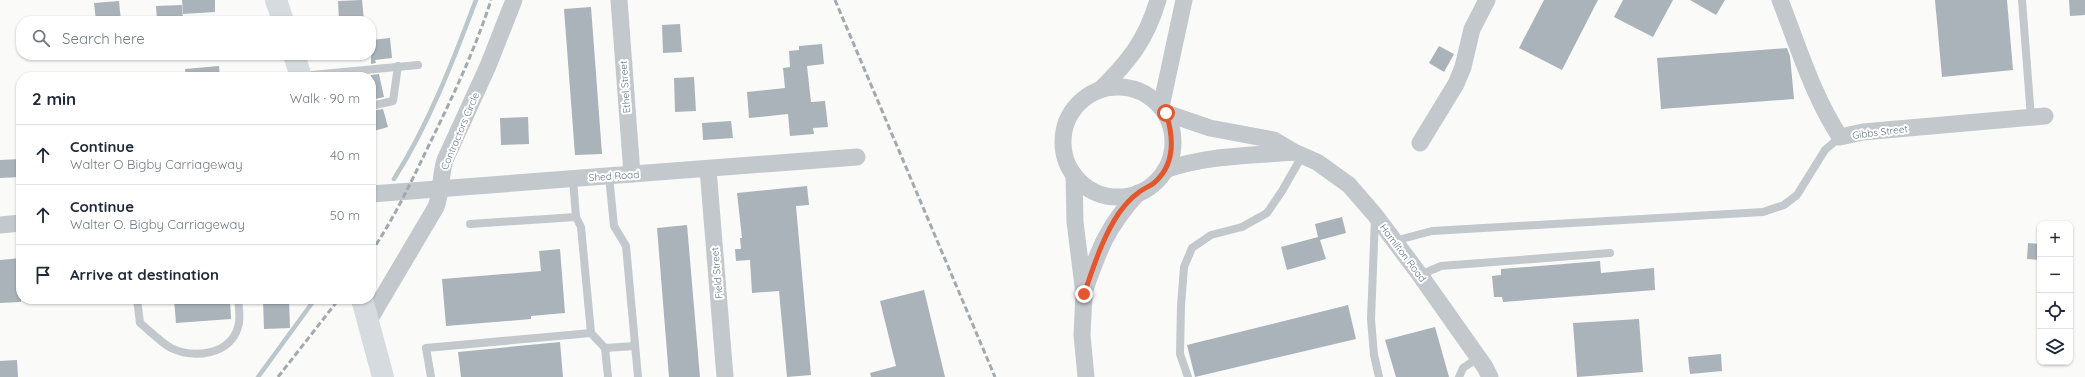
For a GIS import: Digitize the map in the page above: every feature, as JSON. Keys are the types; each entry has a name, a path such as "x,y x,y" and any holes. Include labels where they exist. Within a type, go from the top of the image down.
{"main road":[{"path":"276,0 281,16"},
{"path":"296,60 299,72"},
{"path":"363,304 383,377"}],"street":[{"name":"Contractors Circle","path":"368,322 430,217 439,198 441,176 445,160 488,66 514,0"},
{"name":"Ethel Street","path":"619,0 632,174"},
{"path":"1138,193 1121,197 1103,195 1087,188 1074,175 1066,160 1062,143 1065,125 1073,109 1081,101 1101,89 1140,44 1148,28 1158,0"},
{"path":"1163,110 1184,0"},
{"path":"1420,143 1456,84 1463,68 1472,29 1487,0"},
{"name":"Gibbs Street","path":"1784,1 1816,90 1832,124 1840,137 1863,132 2038,117"},
{"path":"1084,294 1108,230 1121,212 1138,193 1154,183 1165,170 1171,154 1172,137 1163,110 1149,96 1134,89 1118,87 1101,89"},
{"name":"Hamilton Road","path":"1163,110 1210,128 1274,140 1298,154 1317,162 1349,185 1375,215 1420,275 1490,377"},
{"name":"Hamilton Road","path":"1165,170 1181,164 1228,156 1298,154"},
{"name":"Shed Road","path":"376,194 857,157"},
{"name":"Field Street","path":"708,169 725,377"},
{"path":"1074,175 1077,243 1084,294 1082,335 1086,377"},
{"path":"0,225 16,223"}],"lane":[{"path":"2022,0 2038,117"},
{"path":"345,72 418,65"},
{"path":"376,105 393,101 398,66"},
{"path":"1394,240 1432,231 1763,212 1784,205 1797,195 1825,150 1840,137"},
{"path":"1188,377 1180,354 1181,306 1184,267 1192,248 1211,235 1242,227 1267,213 1282,191 1298,154"},
{"path":"610,176 614,226 626,246 638,377"},
{"path":"573,179 576,216 581,228 591,334 605,348 608,377"},
{"path":"1375,215 1371,319 1374,355 1379,377"},
{"path":"470,224 576,216"},
{"path":"1420,275 1441,266 1610,253"},
{"path":"138,304 140,323 172,348 197,354 219,350 235,335 239,326 238,304"},
{"path":"432,377 426,348 591,334"},
{"path":"605,348 635,346"},
{"path":"1459,377 1463,368 1478,358"}],"building":[{"path":"182,0 215,0 215,12 183,14"},
{"path":"362,0 364,16 339,16 338,1"},
{"path":"1544,0 1598,0 1562,70 1519,48"},
{"path":"1623,0 1673,0 1653,37 1614,17"},
{"path":"1690,0 1725,0 1716,15"},
{"path":"1935,0 2007,0 2013,70 1942,77"},
{"path":"2069,0 2085,0 2085,15 2070,16"},
{"path":"119,1 120,16 95,16 94,3"},
{"path":"182,5 183,16 157,16 156,6"},
{"path":"591,7 602,154 575,155 564,9"},
{"path":"680,24 682,52 663,53 662,25"},
{"path":"390,38 392,58 376,60 376,39"},
{"path":"822,44 824,64 807,66 811,102 825,101 828,127 813,128 814,134 790,136 788,114 749,118 747,92 785,88 783,68 790,67 789,51 799,50 799,46"},
{"path":"1439,46 1454,54 1444,72 1429,63"},
{"path":"1787,48 1790,56 1794,99 1661,109 1657,58"},
{"path":"371,60 375,60 376,63 371,64"},
{"path":"219,66 220,72 185,72 185,69"},
{"path":"376,74 379,74 384,97 376,99"},
{"path":"694,77 696,111 675,112 674,78"},
{"path":"383,109 388,127 376,130 376,110"},
{"path":"528,117 529,144 501,145 500,118"},
{"path":"731,121 733,138 703,140 702,123"},
{"path":"16,159 16,177 0,178 0,160"},
{"path":"807,186 809,205 796,206 811,375 787,377 779,291 752,293 750,260 736,261 735,249 741,249 740,238 742,238 737,193"},
{"path":"1342,217 1346,233 1320,240 1326,259 1287,270 1281,247 1318,237 1315,224"},
{"path":"687,225 700,377 669,377 657,228"},
{"path":"2028,243 2037,244 2037,260 2027,259"},
{"path":"560,249 565,313 531,316 531,319 446,326 442,279 541,271 539,251"},
{"path":"16,258 16,302 0,303 0,260"},
{"path":"1600,261 1601,273 1654,268 1655,290 1503,302 1502,297 1494,297 1492,276 1501,275 1501,269"},
{"path":"924,290 945,377 871,377 870,373 896,366 880,301"},
{"path":"174,304 230,304 231,319 176,323"},
{"path":"263,304 289,304 290,328 264,329"},
{"path":"1348,305 1356,339 1195,377 1187,345"},
{"path":"1639,319 1643,372 1577,377 1573,323"},
{"path":"1435,327 1449,377 1396,377 1385,340"},
{"path":"560,342 563,377 461,377 458,352"},
{"path":"1721,354 1722,371 1690,374 1688,357"},
{"path":"17,360 18,377 0,377 0,361"}],"waterway":[{"path":"394,179 407,158 440,92 476,0"},
{"path":"258,377 311,304"}],"railway":[{"path":"376,244 416,173 463,74 491,0"},
{"path":"835,0 995,377"},
{"path":"278,377 335,304"}],"route":[{"path":"1084,294 1108,230 1121,212 1138,193 1154,183 1165,170 1171,154 1172,137 1166,113"}]}
